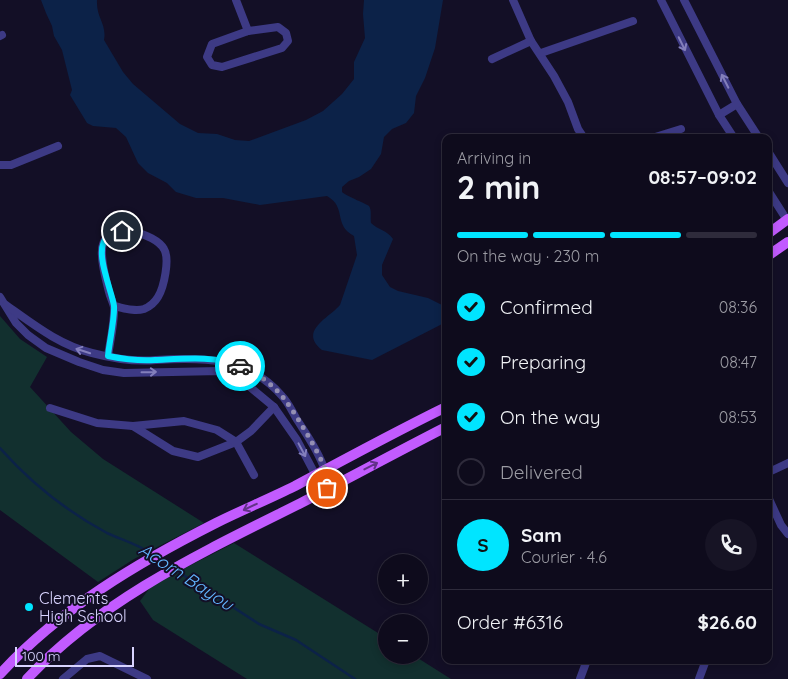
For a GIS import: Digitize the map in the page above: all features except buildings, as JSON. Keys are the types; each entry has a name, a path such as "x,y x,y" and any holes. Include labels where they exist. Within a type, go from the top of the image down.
{"main road":[{"path":"772,231 788,220"},
{"path":"772,253 788,242"},
{"path":"0,674 28,646 72,608 119,576 216,523 294,486 442,409"},
{"path":"27,679 46,659 80,631 137,590 327,488 442,430"}],"street":[{"path":"236,0 248,31"},
{"path":"513,0 531,41 541,54 568,102 581,134"},
{"path":"661,0 719,115 731,134"},
{"path":"684,0 737,104 756,134"},
{"path":"541,54 633,21"},
{"path":"278,27 286,33 288,41 282,48 222,67 212,65 207,56 212,44 248,31 278,27"},
{"path":"492,59 531,41"},
{"path":"719,115 737,104"},
{"path":"665,134 681,129"},
{"path":"0,165 11,165 58,146"},
{"path":"772,158 788,182"},
{"path":"772,196 788,220"},
{"path":"108,356 114,306 101,252 103,242 108,235 122,231 147,235 165,250 167,260 158,297 152,304 137,311 114,306"},
{"path":"1,299 51,337 80,350 124,359 203,359 236,364 254,373 268,382 282,396 308,437 324,469 327,488"},
{"path":"1,299 16,323 28,335 46,348 103,370 124,373 220,372 238,377 274,407 297,440 315,474 327,488"},
{"path":"46,348 51,337"},
{"path":"167,372 168,358"},
{"path":"133,426 173,451 198,458 236,442 251,431 274,407"},
{"path":"50,408 96,423 133,426 184,421 217,430 236,442 254,475"},
{"path":"772,471 788,463"},
{"path":"772,506 781,525 788,534"},
{"path":"62,679 87,659 100,656 147,679"},
{"path":"580,679 586,664"},
{"path":"699,679 705,664"}],"green space":[{"path":"0,316 20,339 47,357 30,387 71,432 103,459 204,523 134,559 98,582 0,510"},
{"path":"234,543 378,633 378,664 427,664 451,679 247,679 153,620 140,601 152,585"}],"water":[{"path":"41,0 97,0 98,12 105,34 104,40 123,72 133,84 180,124 198,133 217,134 235,140 249,141 306,120 323,111 342,94 354,79 354,62 365,38 364,0 443,0 435,48 425,78 416,96 414,113 406,123 392,129 384,137 381,154 371,169 342,187 342,192 369,206 371,223 393,239 382,265 382,275 390,287 398,291 428,298 442,305 442,324 372,360 322,350 315,343 314,331 340,305 357,255 354,236 344,227 337,205 333,200 327,196 260,205 223,198 196,198 176,192 167,183 148,173 138,163 126,137 116,128 93,126 87,123 70,95 72,90 62,50 54,36"}],"waterway":[{"name":"Acorn Bayou","path":"0,448 24,473 63,506 107,533 152,554"},
{"name":"Acorn Bayou","path":"159,558 171,566"},
{"name":"Acorn Bayou","path":"177,571 259,624 296,640 355,679"}],"way so far":[{"path":"240,366 268,382 282,396 308,437 324,469 327,488"}],"place":[{"name":"Clements High School","path":"29,607"}],"route":[{"path":"122,231 108,235 103,242 101,252 114,306 108,356 124,359 155,360 168,358 203,359 240,366"}]}
